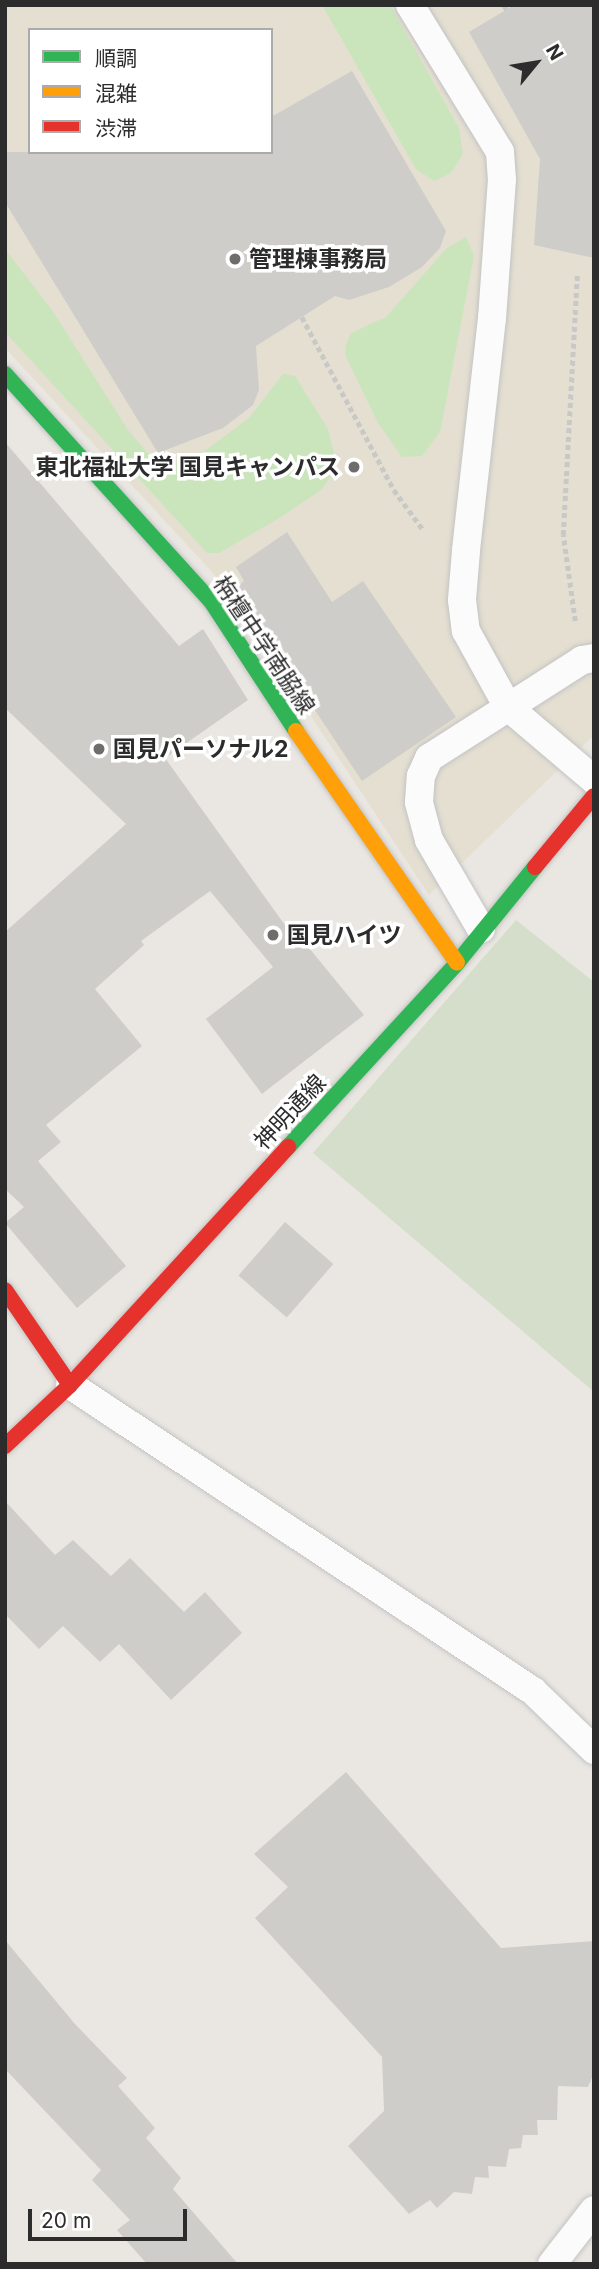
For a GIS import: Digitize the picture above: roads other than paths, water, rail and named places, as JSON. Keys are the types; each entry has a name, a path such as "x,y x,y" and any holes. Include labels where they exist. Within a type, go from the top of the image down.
{"street":[{"name":"栴檀中学南脇線","path":"5,374 211,601 270,694 457,962"},
{"name":"神明通線","path":"5,1446 70,1385 457,962 481,929 594,796"},
{"path":"5,1290 70,1385"}],"lane":[{"path":"410,5 500,152 502,179 492,318 462,600 466,631 508,707 594,780"},
{"path":"481,929 429,840 419,802 421,776 429,758 588,659"},
{"path":"70,1385 533,1691 594,1750"},
{"path":"552,2264 594,2210"}],"place":[{"name":"管理棟事務局","path":"235,259"},
{"name":"東北福祉大学 国見キャンパス","path":"354,467"},
{"name":"国見パーソナル2","path":"99,749"},
{"name":"国見ハイツ","path":"273,935"}]}
